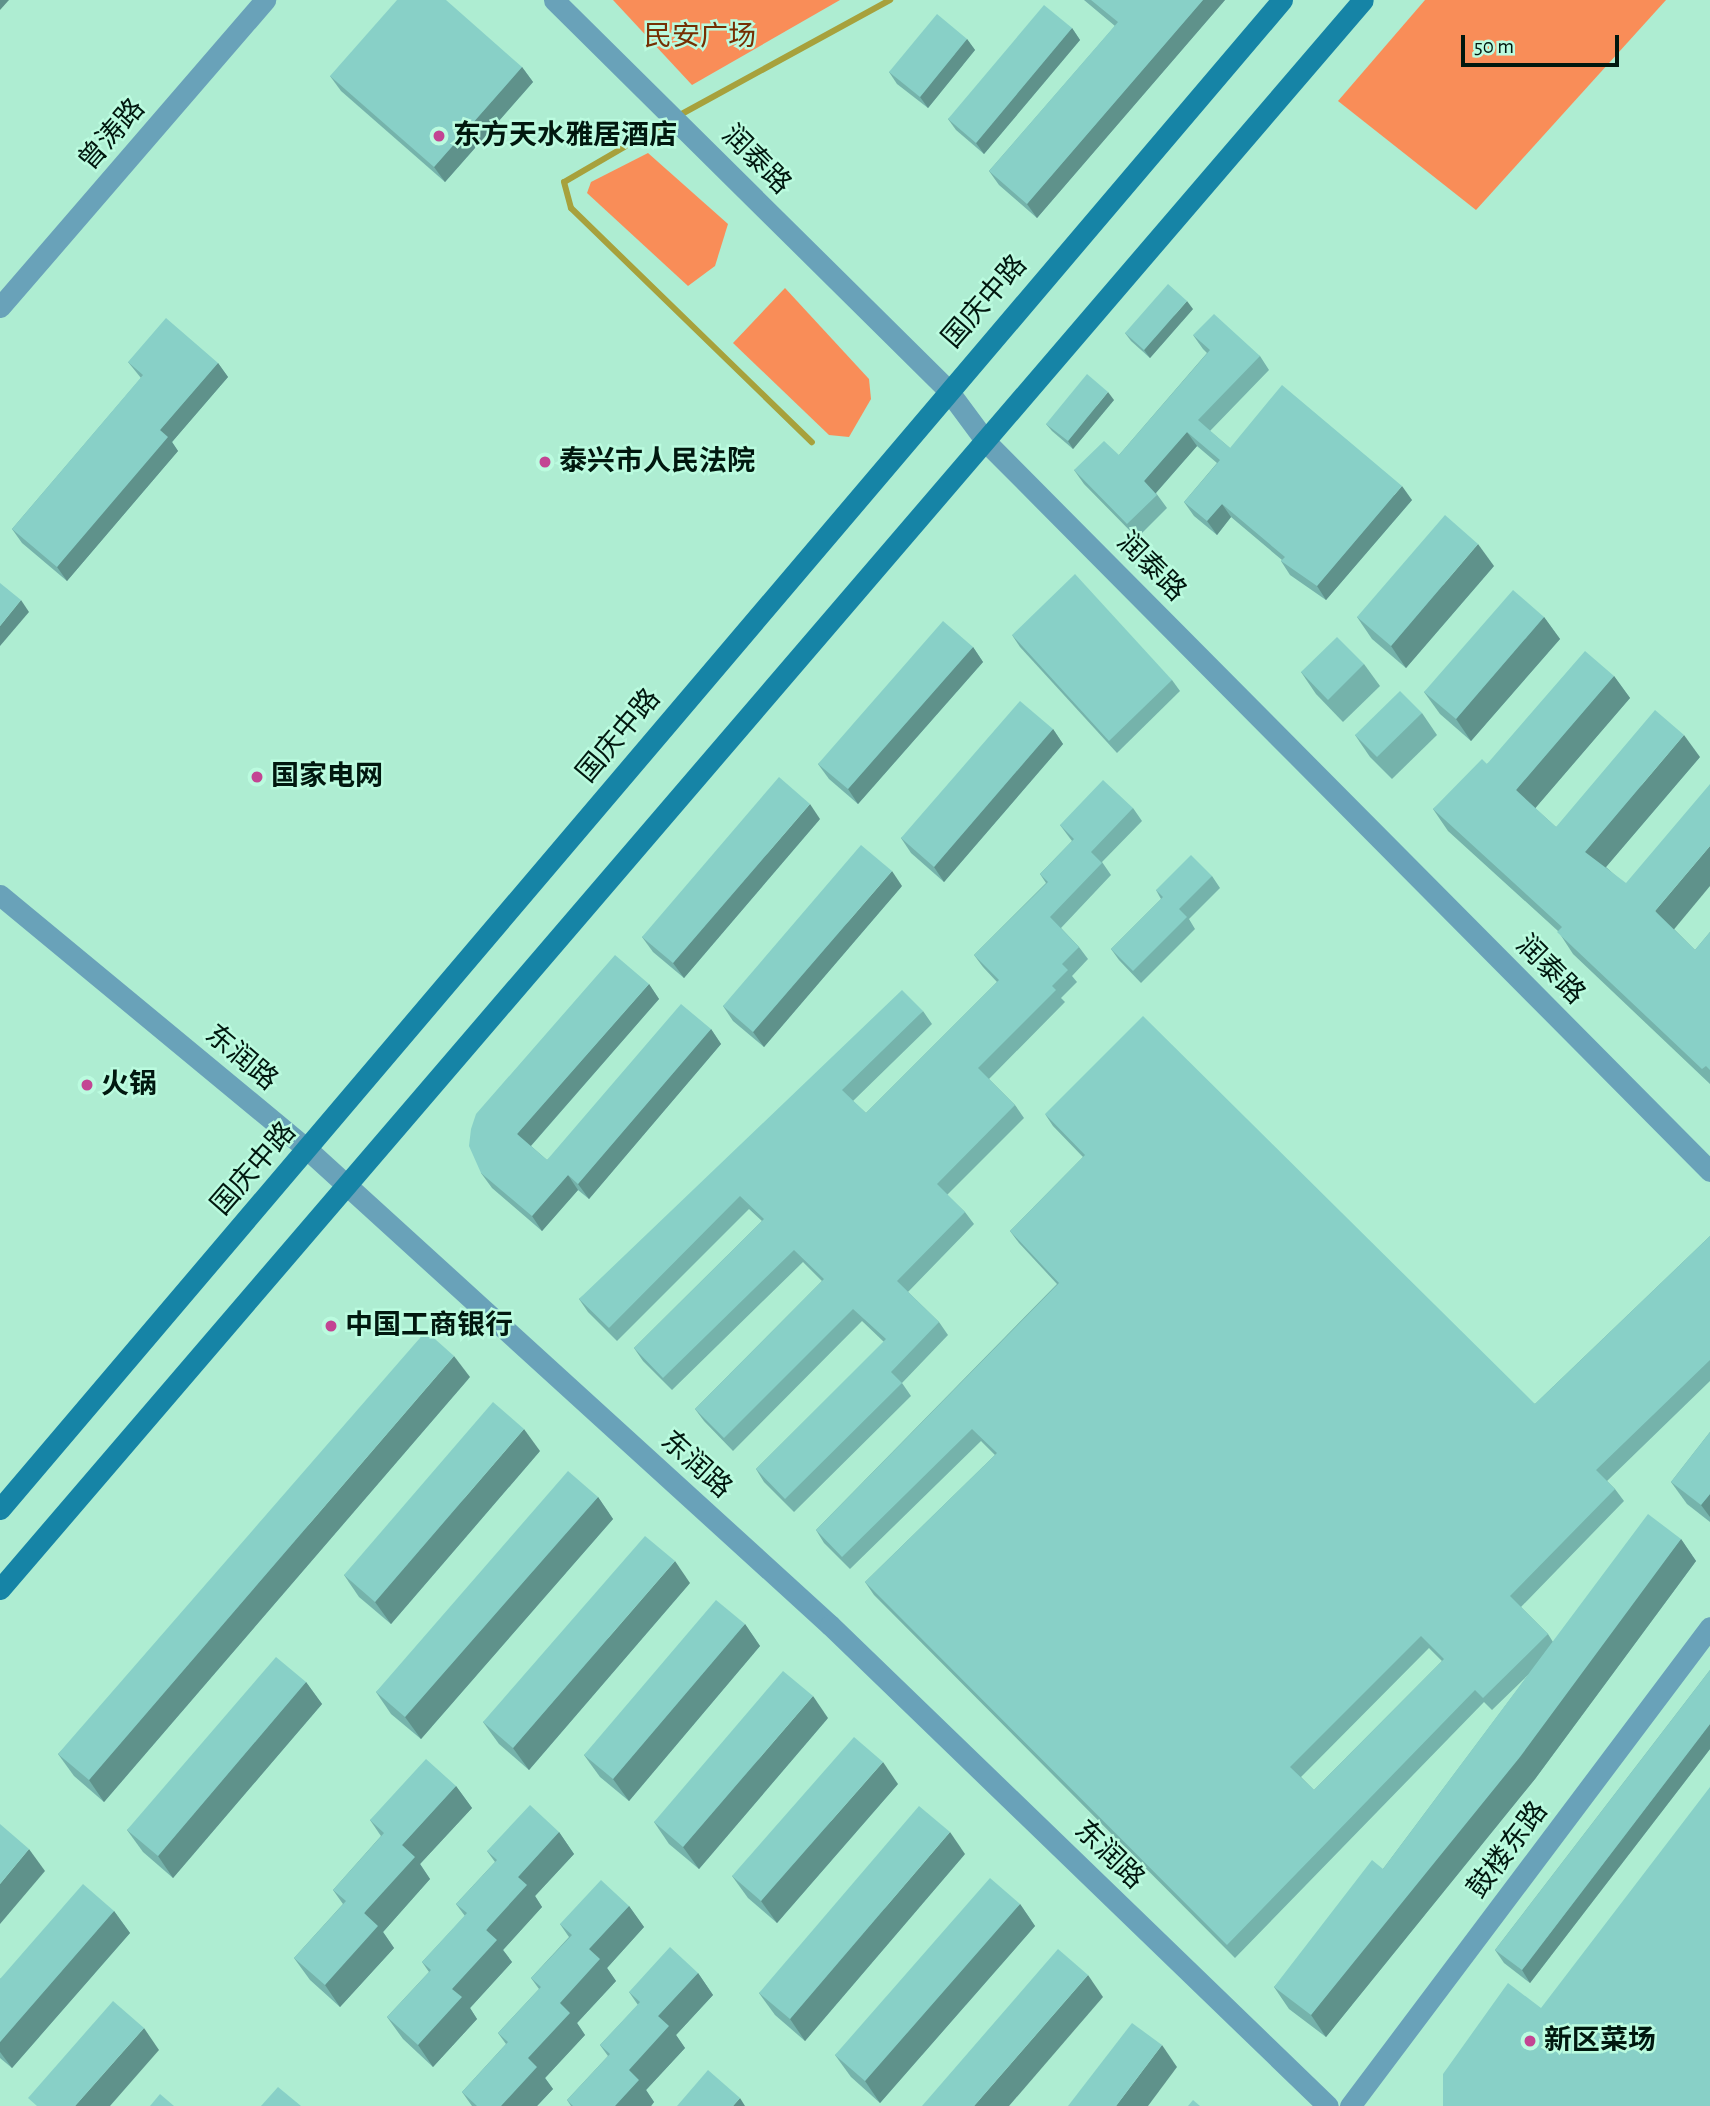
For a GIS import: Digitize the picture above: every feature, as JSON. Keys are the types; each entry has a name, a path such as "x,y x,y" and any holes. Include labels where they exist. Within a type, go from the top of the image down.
{"main road":[{"name":"国庆中路","path":"0,1509 308,1150 947,389 1282,0"},
{"path":"0,1589 345,1184 987,443 1363,0"}],"street":[{"name":"曾涛路","path":"0,307 265,0"},
{"name":"润泰路","path":"554,0 947,389 987,443 1710,1171"},
{"name":"东润路","path":"0,895 308,1150 830,1625 1328,2106"},
{"name":"鼓楼东路","path":"1350,2106 1710,1627"}],"green space":[{"name":"民安广场","path":"613,0 840,0 692,85"},
{"path":"1425,0 1666,0 1476,210 1338,101"},
{"path":"648,153 728,224 715,266 688,286 587,193 591,182"},
{"path":"785,288 869,379 871,399 849,437 829,435 733,343"}],"building":[{"name":"东方天水雅居酒店","path":"397,0 446,0 522,67 434,167 330,76"},
{"path":"1091,0 1203,0 1027,204 989,171 1118,22"},
{"path":"1044,5 1072,28 976,143 948,119"},
{"path":"937,14 967,39 920,97 889,72"},
{"path":"1168,284 1187,301 1144,350 1125,333"},
{"path":"1214,314 1260,356 1198,420 1230,448 1282,385 1402,486 1317,586 1281,561 1285,557 1222,504 1207,521 1184,502 1220,460 1187,432 1144,481 1157,495 1127,524 1074,470 1104,441 1119,455 1210,350 1193,335"},
{"path":"166,318 218,363 160,430 168,437 57,567 12,529 143,375 128,362"},
{"path":"1087,374 1108,392 1068,441 1046,424"},
{"path":"1445,515 1478,544 1391,646 1357,617"},
{"path":"1075,574 1172,680 1109,741 1012,635"},
{"path":"0,583 21,600 0,626"},
{"path":"1513,590 1544,617 1456,719 1424,692"},
{"path":"943,621 973,647 848,789 818,764"},
{"path":"1337,637 1364,664 1328,700 1301,672"},
{"path":"1585,651 1614,676 1516,790 1556,827 1655,710 1684,735 1585,852 1626,883 1710,784 1710,846 1655,911 1695,950 1710,932 1710,1070 1706,1066 1702,1069 1557,932 1562,927 1433,809 1482,759 1487,764"},
{"path":"1400,691 1422,713 1377,757 1355,735"},
{"path":"1020,701 1053,729 934,867 901,838"},
{"path":"779,777 810,804 673,963 642,937"},
{"path":"1103,780 1133,808 1091,852 1102,863 1050,917 1079,947 1062,964 1068,970 1052,986 1056,990 978,1068 1015,1105 937,1184 965,1212 897,1281 939,1322 891,1372 902,1383 785,1499 756,1469 886,1339 853,1309 724,1438 695,1409 824,1279 794,1250 663,1378 634,1348 764,1219 740,1196 609,1328 579,1299 902,990 923,1011 842,1090 866,1113 999,980 974,955 1048,882 1040,874 1074,839 1060,825"},
{"path":"861,845 892,871 753,1032 723,1006"},
{"path":"1191,855 1212,876 1179,909 1187,917 1133,971 1111,949 1163,897 1156,890"},
{"path":"615,955 649,984 517,1134 547,1160 681,1004 711,1029 578,1184 568,1175 532,1216 481,1173 469,1146 471,1129 476,1114"},
{"path":"1143,1016 1535,1404 1710,1236 1710,1360 1596,1470 1615,1489 1510,1596 1548,1634 1483,1698 1475,1690 1227,1945 865,1582 997,1453 972,1429 842,1557 816,1530 1059,1283 1010,1231 1085,1155 1045,1114","holes":["1421,1636 1444,1659 1314,1790 1290,1767"]},
{"path":"426,1331 454,1356 89,1780 58,1754"},
{"path":"493,1402 524,1429 375,1602 344,1575"},
{"path":"1710,1432 1710,1494 1701,1505 1671,1482"},
{"path":"568,1471 598,1497 405,1717 376,1692"},
{"path":"1648,1514 1681,1539 1520,1757 1311,2015 1274,1987 1372,1860 1383,1869"},
{"path":"645,1536 675,1561 513,1748 483,1722"},
{"path":"716,1600 745,1624 613,1779 584,1755"},
{"path":"276,1657 306,1682 158,1856 127,1830"},
{"path":"1710,1670 1710,1724 1522,1970 1495,1950"},
{"path":"783,1671 813,1696 683,1847 654,1822"},
{"path":"854,1737 883,1762 761,1901 732,1876"},
{"path":"426,1759 456,1786 402,1845 415,1857 364,1913 378,1926 325,1985 294,1958 346,1901 333,1890 384,1833 370,1820"},
{"path":"1710,1787 1710,2106 1443,2106 1443,2074 1508,1983 1541,2008"},
{"path":"530,1805 559,1832 518,1877 527,1885 486,1930 497,1940 452,1989 462,1997 418,2045 387,2017 431,1970 422,1962 467,1913 456,1904 497,1860 487,1851"},
{"path":"919,1806 950,1832 790,2019 759,1993"},
{"path":"0,1824 29,1849 0,1884"},
{"path":"990,1878 1020,1904 865,2081 835,2055"},
{"path":"601,1880 629,1906 589,1949 600,1959 560,2003 570,2013 528,2058 537,2067 501,2106 477,2106 462,2092 508,2042 498,2033 541,1987 531,1978 572,1935 560,1924"},
{"path":"83,1884 114,1911 0,2042 0,1979"},
{"path":"670,1947 698,1973 658,2016 669,2026 629,2070 639,2080 615,2106 573,2106 567,2100 610,2054 600,2045 640,2002 629,1992"},
{"path":"1058,1949 1088,1975 974,2106 922,2106"},
{"path":"113,2001 144,2028 75,2106 37,2106 28,2098"},
{"path":"1132,2023 1162,2045 1116,2106 1068,2106"},
{"path":"708,2070 740,2098 733,2106 677,2106"},
{"path":"278,2087 301,2106 261,2106"},
{"path":"160,2094 174,2106 150,2106"},
{"path":"1193,2100 1200,2106 1188,2106"}],"waterway":[{"path":"678,116 890,0"},
{"path":"669,121 564,182 571,208 812,442"}],"place":[{"name":"东方天水雅居酒店","path":"439,136"},
{"name":"泰兴市人民法院","path":"545,462"},
{"name":"国家电网","path":"257,777"},
{"name":"火锅","path":"87,1085"},
{"name":"中国工商银行","path":"331,1326"},
{"name":"新区菜场","path":"1530,2041"}]}
